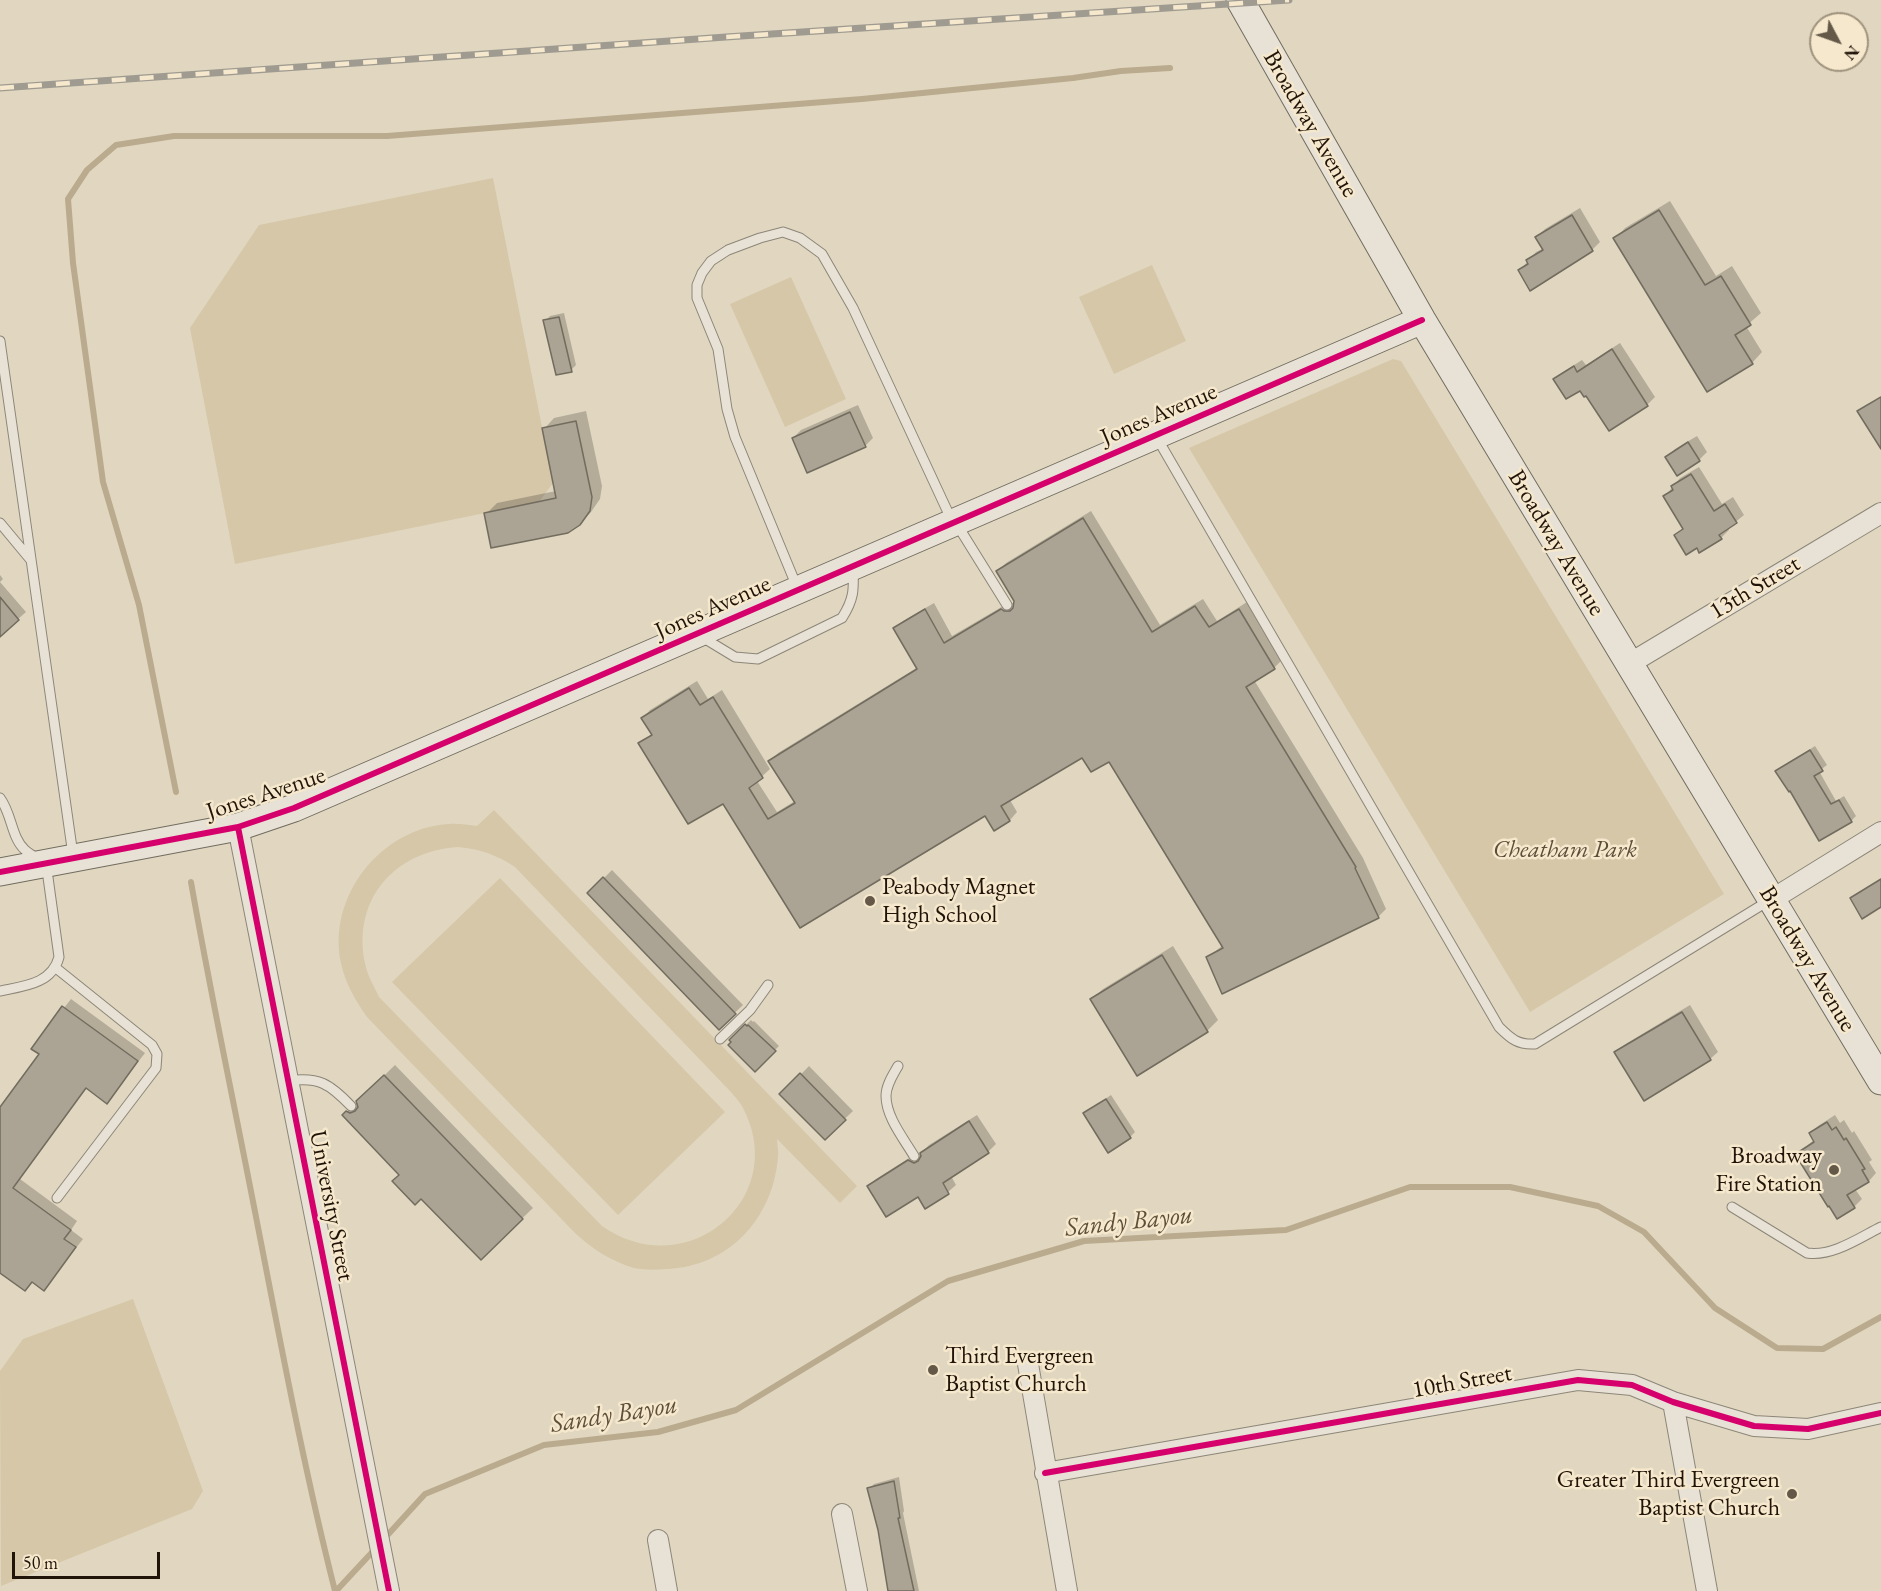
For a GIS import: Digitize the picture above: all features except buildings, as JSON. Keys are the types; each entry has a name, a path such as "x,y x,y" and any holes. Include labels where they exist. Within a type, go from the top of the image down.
{"street":[{"name":"Broadway Avenue","path":"1240,0 1422,320 1881,1081"},
{"name":"Jones Avenue","path":"0,872 238,827 305,804 1422,320"},
{"name":"13th Street","path":"1629,664 1881,513"},
{"name":"University Street","path":"238,827 388,1587"},
{"path":"1771,900 1881,832"},
{"path":"1028,1364 1067,1591"},
{"name":"10th Street","path":"1045,1473 1578,1380 1632,1385 1672,1402 1754,1426 1808,1429 1881,1413"},
{"path":"1672,1402 1707,1591"},
{"path":"842,1514 857,1591"},
{"path":"658,1540 667,1591"}],"lane":[{"path":"798,590 735,436 727,409 718,349 697,298 697,285 711,261 728,250 783,232 800,238 822,254 853,308 955,523 1007,606"},
{"path":"0,341 3,386 31,561 73,857"},
{"path":"1155,436 1499,1027 1510,1039 1523,1045 1535,1044 1771,900"},
{"path":"0,523 31,561"},
{"path":"698,634 735,657 758,659 842,618 854,594 853,567"},
{"path":"0,798 8,810 18,841 25,851 46,862 59,957 56,968 46,978 32,985 0,991"},
{"path":"56,968 152,1045 157,1054 156,1068 57,1198"},
{"path":"720,1039 754,1005 768,985"},
{"path":"898,1066 889,1082 886,1097 890,1113 914,1156"},
{"path":"288,1081 306,1078 318,1080 330,1087 351,1106"},
{"path":"1732,1207 1807,1253 1814,1254 1839,1248 1881,1227"}],"green space":[{"path":"493,178 553,483 539,502 235,564 190,328 259,225"},
{"path":"1152,265 1186,341 1114,374 1079,297"},
{"path":"791,277 846,399 785,427 730,304"},
{"name":"Cheatham Park","path":"1393,359 1401,361 1724,894 1530,1012 1189,448"},
{"path":"494,810 857,1186 840,1203 777,1139 778,1155 774,1180 757,1219 743,1236 727,1249 709,1259 688,1266 666,1269 634,1268 602,1254 575,1233 367,1017 351,992 341,963 339,938 342,914 351,891 364,870 381,852 401,838 424,828 452,824 477,826","holes":["466,848 488,853 515,867 741,1105 754,1143 753,1174 741,1202 721,1224 696,1239 666,1245 634,1242 602,1226 379,997 366,967 363,940 365,918 372,899 383,882 397,869 415,858 435,851"]},
{"path":"500,878 725,1112 618,1215 392,982"},
{"path":"133,1299 203,1491 192,1509 1,1586 0,1371 23,1339"}],"waterway":[{"path":"176,792 139,605 103,482 73,263 68,199 87,170 116,145 174,136 387,136 862,99 1073,78 1121,71 1170,68"},
{"path":"191,882 293,1407 335,1591"},
{"name":"Sandy Bayou","path":"383,1540 425,1494 544,1445 658,1432 736,1410 948,1281 1084,1241 1286,1230 1410,1187 1510,1187 1598,1206 1644,1232 1715,1308 1777,1348 1823,1349 1881,1317"},
{"name":"Sandy Bayou","path":"336,1591 376,1548"}],"railway":[{"path":"0,88 1289,0"}],"cycle path":[{"path":"0,872 238,827 294,808 1422,320"},
{"path":"238,827 389,1591"},
{"path":"1045,1473 1578,1380 1632,1385 1673,1402 1754,1426 1808,1429 1881,1413"}],"place":[{"name":"Peabody Magnet High School","path":"870,901"},
{"name":"Broadway Fire Station","path":"1834,1170"},
{"name":"Third Evergreen Baptist Church","path":"933,1370"},
{"name":"Greater Third Evergreen Baptist Church","path":"1792,1494"}]}
